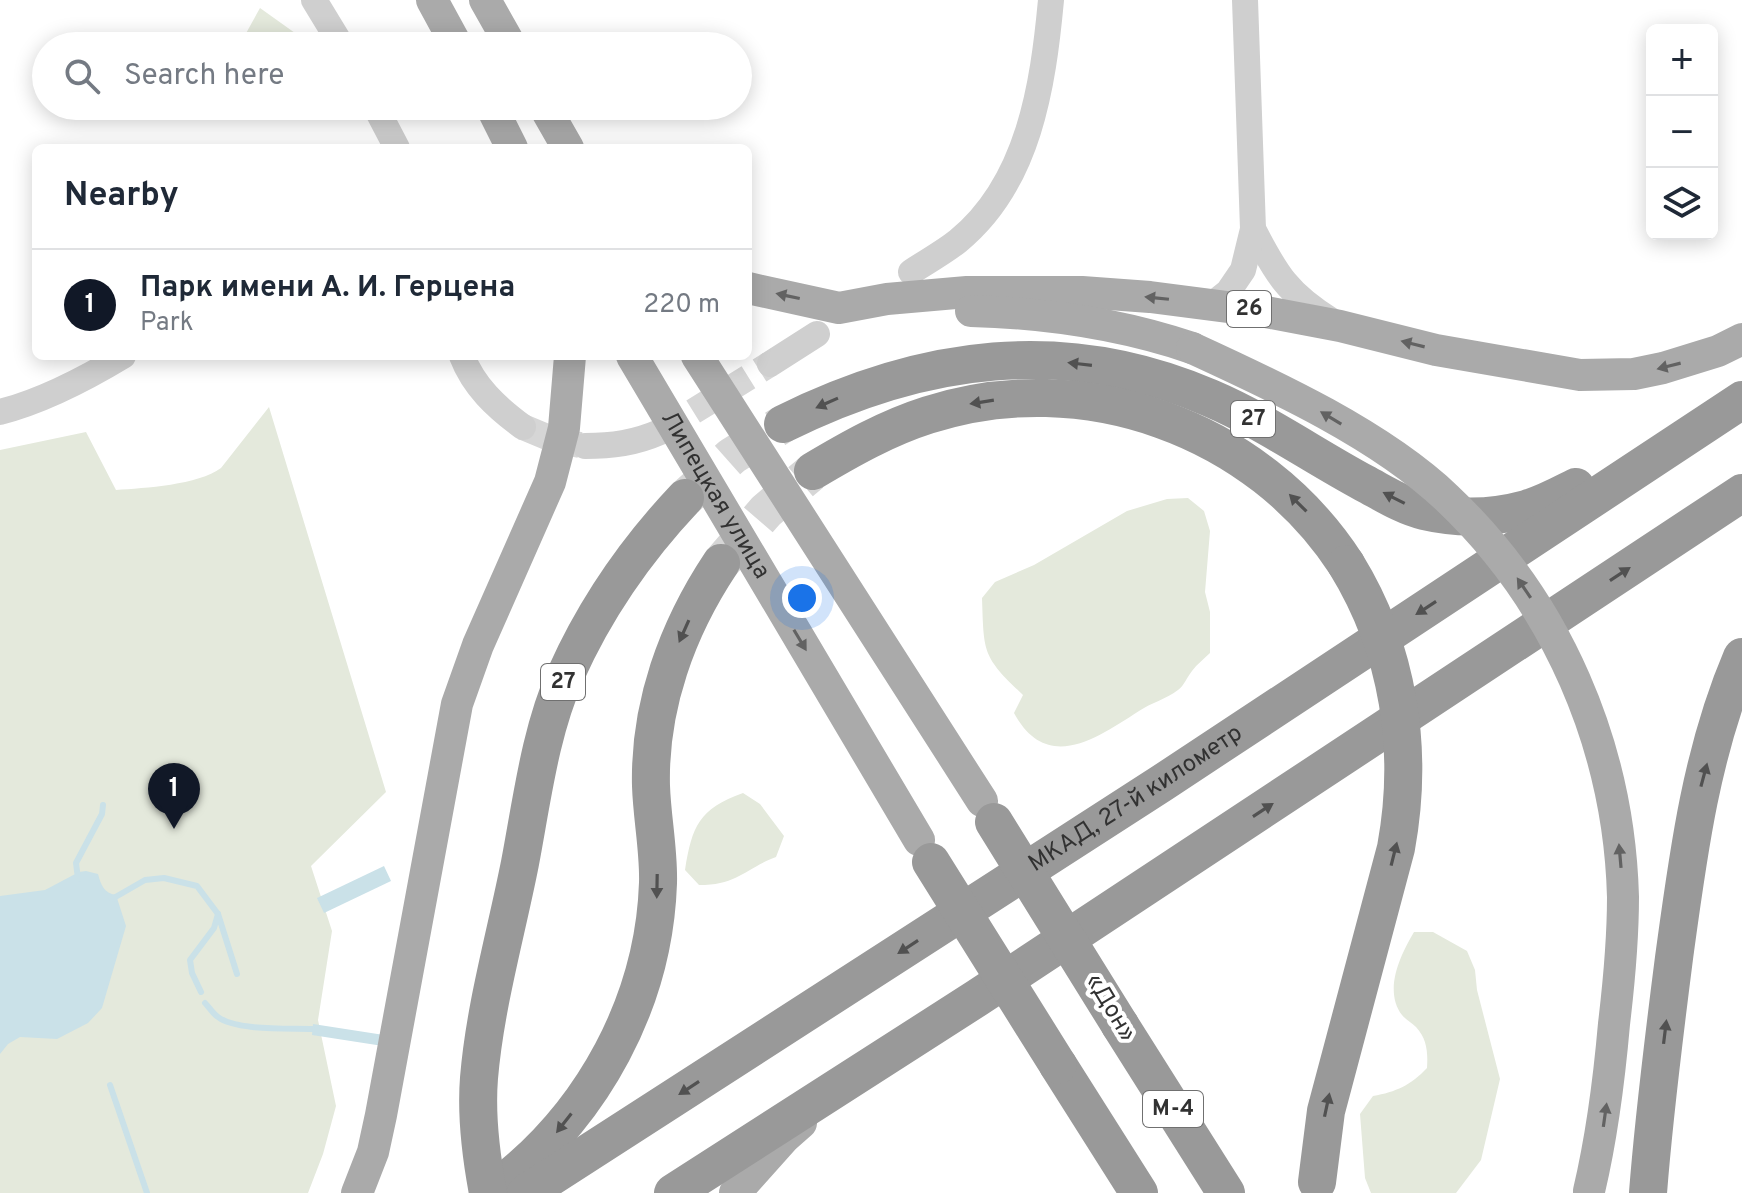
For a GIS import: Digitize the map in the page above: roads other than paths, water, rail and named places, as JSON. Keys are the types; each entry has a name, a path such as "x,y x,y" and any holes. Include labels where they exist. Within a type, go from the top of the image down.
{"highway":[{"name":"27","path":"783,424 846,394 945,366 1041,360 1110,367 1210,398 1248,416 1402,503 1441,514 1484,516 1526,509 1548,501 1701,427"},
{"path":"813,471 893,428 959,406 1018,399 1081,400 1106,404 1179,424 1241,457 1301,506 1346,564 1373,614 1397,691 1404,757 1404,795 1396,848 1326,1111 1318,1188"},
{"name":"МКАД, 27-й километр","path":"526,1193 1162,783 1742,400"},
{"path":"673,1193 1742,493"},
{"name":"27","path":"489,1193 479,1138 479,1080 486,1025 545,740 565,676 602,602 639,549 685,498"},
{"path":"489,1193 539,1154 583,1099 626,1025 641,985 652,941 658,880 651,786 655,721 677,645 706,585 721,563"},
{"path":"1648,1193 1654,1115 1688,852 1700,787 1724,700 1742,657"},
{"name":"«Дон»","path":"988,811 1226,1193"},
{"path":"925,851 1139,1193"}],"main road":[{"path":"432,0 449,32"},
{"path":"485,0 503,32"},
{"path":"498,120 510,144"},
{"path":"552,120 566,144"},
{"name":"26","path":"752,289 839,308 925,294 1028,291 1082,292 1213,304 1340,326 1436,350 1580,375 1634,374 1663,368 1718,351 1742,339"},
{"path":"839,308 994,312 1069,319 1131,330 1192,348 1326,415 1418,474 1446,497 1498,551 1524,586 1568,661 1604,760 1615,813 1623,898 1621,954 1606,1111 1589,1192"},
{"path":"357,1193 373,1152 381,1115 457,704 478,645 550,482 564,428 570,360"},
{"name":"Липецкая улица","path":"634,360 925,851"},
{"path":"700,360 988,811"},
{"path":"735,1193 784,1138 860,1073"}],"street":[{"path":"314,0 333,32"},
{"path":"911,272 959,241 992,204 1012,172 1029,134 1038,94 1051,0"},
{"path":"1213,304 1228,292 1243,270 1253,229 1245,0"},
{"path":"379,120 381,144"},
{"path":"383,120 395,144"},
{"path":"1253,229 1276,273 1287,287 1340,326"},
{"path":"770,364 817,334"},
{"path":"0,412 17,408 94,374 117,360"},
{"path":"464,360 481,390 523,427"},
{"path":"585,446 612,446 639,441 660,432"}],"water":[{"path":"384,866 391,881 324,913 317,898"},
{"path":"86,871 98,874 104,888 116,895 126,926 102,1008 88,1023 57,1039 20,1037 8,1044 0,1054 0,896 45,890"},
{"path":"313,1024 384,1035 383,1046 312,1035"}],"waterway":[{"path":"78,879 76,863 102,814 103,805"},
{"path":"112,899 145,880 164,878 197,886 218,914 237,974"},
{"path":"201,992 190,960 214,928 218,914"},
{"path":"205,1003 218,1017 237,1025 312,1029"},
{"path":"110,1085 147,1193"}],"tunnel":[{"path":"660,432 770,364"},
{"path":"685,498 732,456 783,424"},
{"path":"523,427 554,440 580,445"},
{"path":"721,563 766,511 811,473"}],"place":[{"name":"Парк имени А. И. Герцена","path":"174,829"}]}
